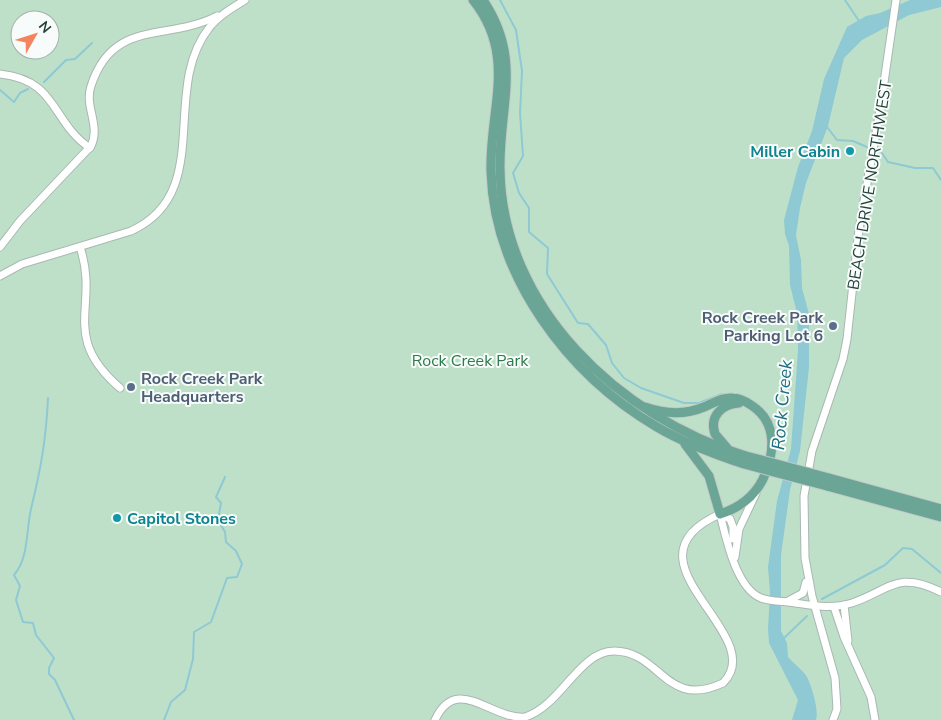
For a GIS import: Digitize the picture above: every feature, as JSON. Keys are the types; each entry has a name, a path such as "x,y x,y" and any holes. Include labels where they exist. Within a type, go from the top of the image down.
{"main road":[{"path":"473,0 489,27 498,64 499,89 491,172 500,229 516,273 534,307 553,334 586,374 626,406 684,443 708,473 714,488 720,514 739,505 757,491 764,475 773,438 766,419 747,403 729,398 695,410 673,413 635,403"},
{"path":"483,0 500,32 505,57 507,84 500,154 500,185 505,216 516,256 539,301 572,345 597,372 635,403 689,435 732,452 745,460"},
{"path":"732,452 716,437 713,429 714,419 719,410 727,405 747,403"},
{"path":"673,436 707,452 941,508"},
{"path":"828,482 941,517"}],"street":[{"path":"0,247 20,221 90,148 95,131 89,107 90,92 94,80 109,56 118,46 134,36 190,27 225,12 245,0"},
{"name":"BEACH DRIVE NORTHWEST","path":"833,720 837,709 835,678 807,576 803,535 805,491 812,451 843,359 847,339 859,229 880,110 896,0"},
{"path":"0,276 9,270 137,228 154,216 169,198 180,172 185,92 193,59 201,40 212,24 225,12"},
{"path":"190,27 197,32 201,40"},
{"path":"0,74 16,77 36,85 78,138 90,148"},
{"path":"80,247 87,280 83,320 87,345 98,366 120,388"},
{"path":"0,266 9,270"},
{"path":"734,551 741,524 757,491"},
{"path":"720,514 735,563 747,586 756,595 765,599 815,607 834,607 844,605 901,582 917,583 941,592"},
{"path":"435,720 446,704 460,699 478,704 505,718 521,717 535,713 550,702 587,662 601,653 612,651 636,655 663,678 677,687 702,689 723,682 731,669 729,647 719,624 687,575 682,555 687,540 693,531 705,521 720,514 727,516 732,523 735,563"},
{"path":"788,602 804,591 807,576"},
{"path":"844,605 849,649"},
{"path":"834,607 849,649 871,697 875,720"}],"green space":[{"name":"Rock Creek Park","path":"0,0 941,0 941,720 0,720"}],"water":[{"path":"910,0 941,0 941,7 909,15 862,40 844,58 828,126 806,183 800,208 796,235 801,260 802,288 809,314 809,367 800,451 790,490 781,555 781,631 787,643 788,657 809,681 817,716 816,720 792,720 798,700 769,643 768,629 770,593 768,567 777,501 791,449 798,350 797,313 790,285 789,246 785,234 784,220 798,167 812,131 824,79 847,27 866,16 880,13"}],"waterway":[{"path":"500,0 516,30 522,71 520,113 523,156 513,173 519,193 529,208 529,232 548,248 547,274 578,323 588,324 606,345 612,363 624,378 641,388 684,403 699,403 722,394"},
{"path":"845,0 859,21"},
{"path":"44,82 66,60 75,59 92,43"},
{"path":"0,90 14,102 20,93 28,89"},
{"path":"827,127 837,140 853,141 867,147"},
{"path":"882,153 888,162 915,168 933,168 941,180"},
{"path":"48,398 42,454 29,517 25,552 14,575 20,586 16,600 23,622 33,623 36,635 54,658 49,668 49,674 55,680 74,720"},
{"path":"164,720 171,702 185,690 193,659 194,632 211,622 227,578 237,577 242,564 236,551 226,542 225,532 218,520 221,503 216,497 225,477"},
{"path":"822,599 885,565 903,548 912,549 941,573"},
{"path":"784,638 807,616"}],"place":[{"name":"Miller Cabin","path":"850,151"},
{"name":"Rock Creek Park Parking Lot 6","path":"833,326"},
{"name":"Rock Creek Park Headquarters","path":"131,387"},
{"name":"Capitol Stones","path":"117,518"}],"water label":[{"name":"Rock Creek","path":"782,405"}]}
